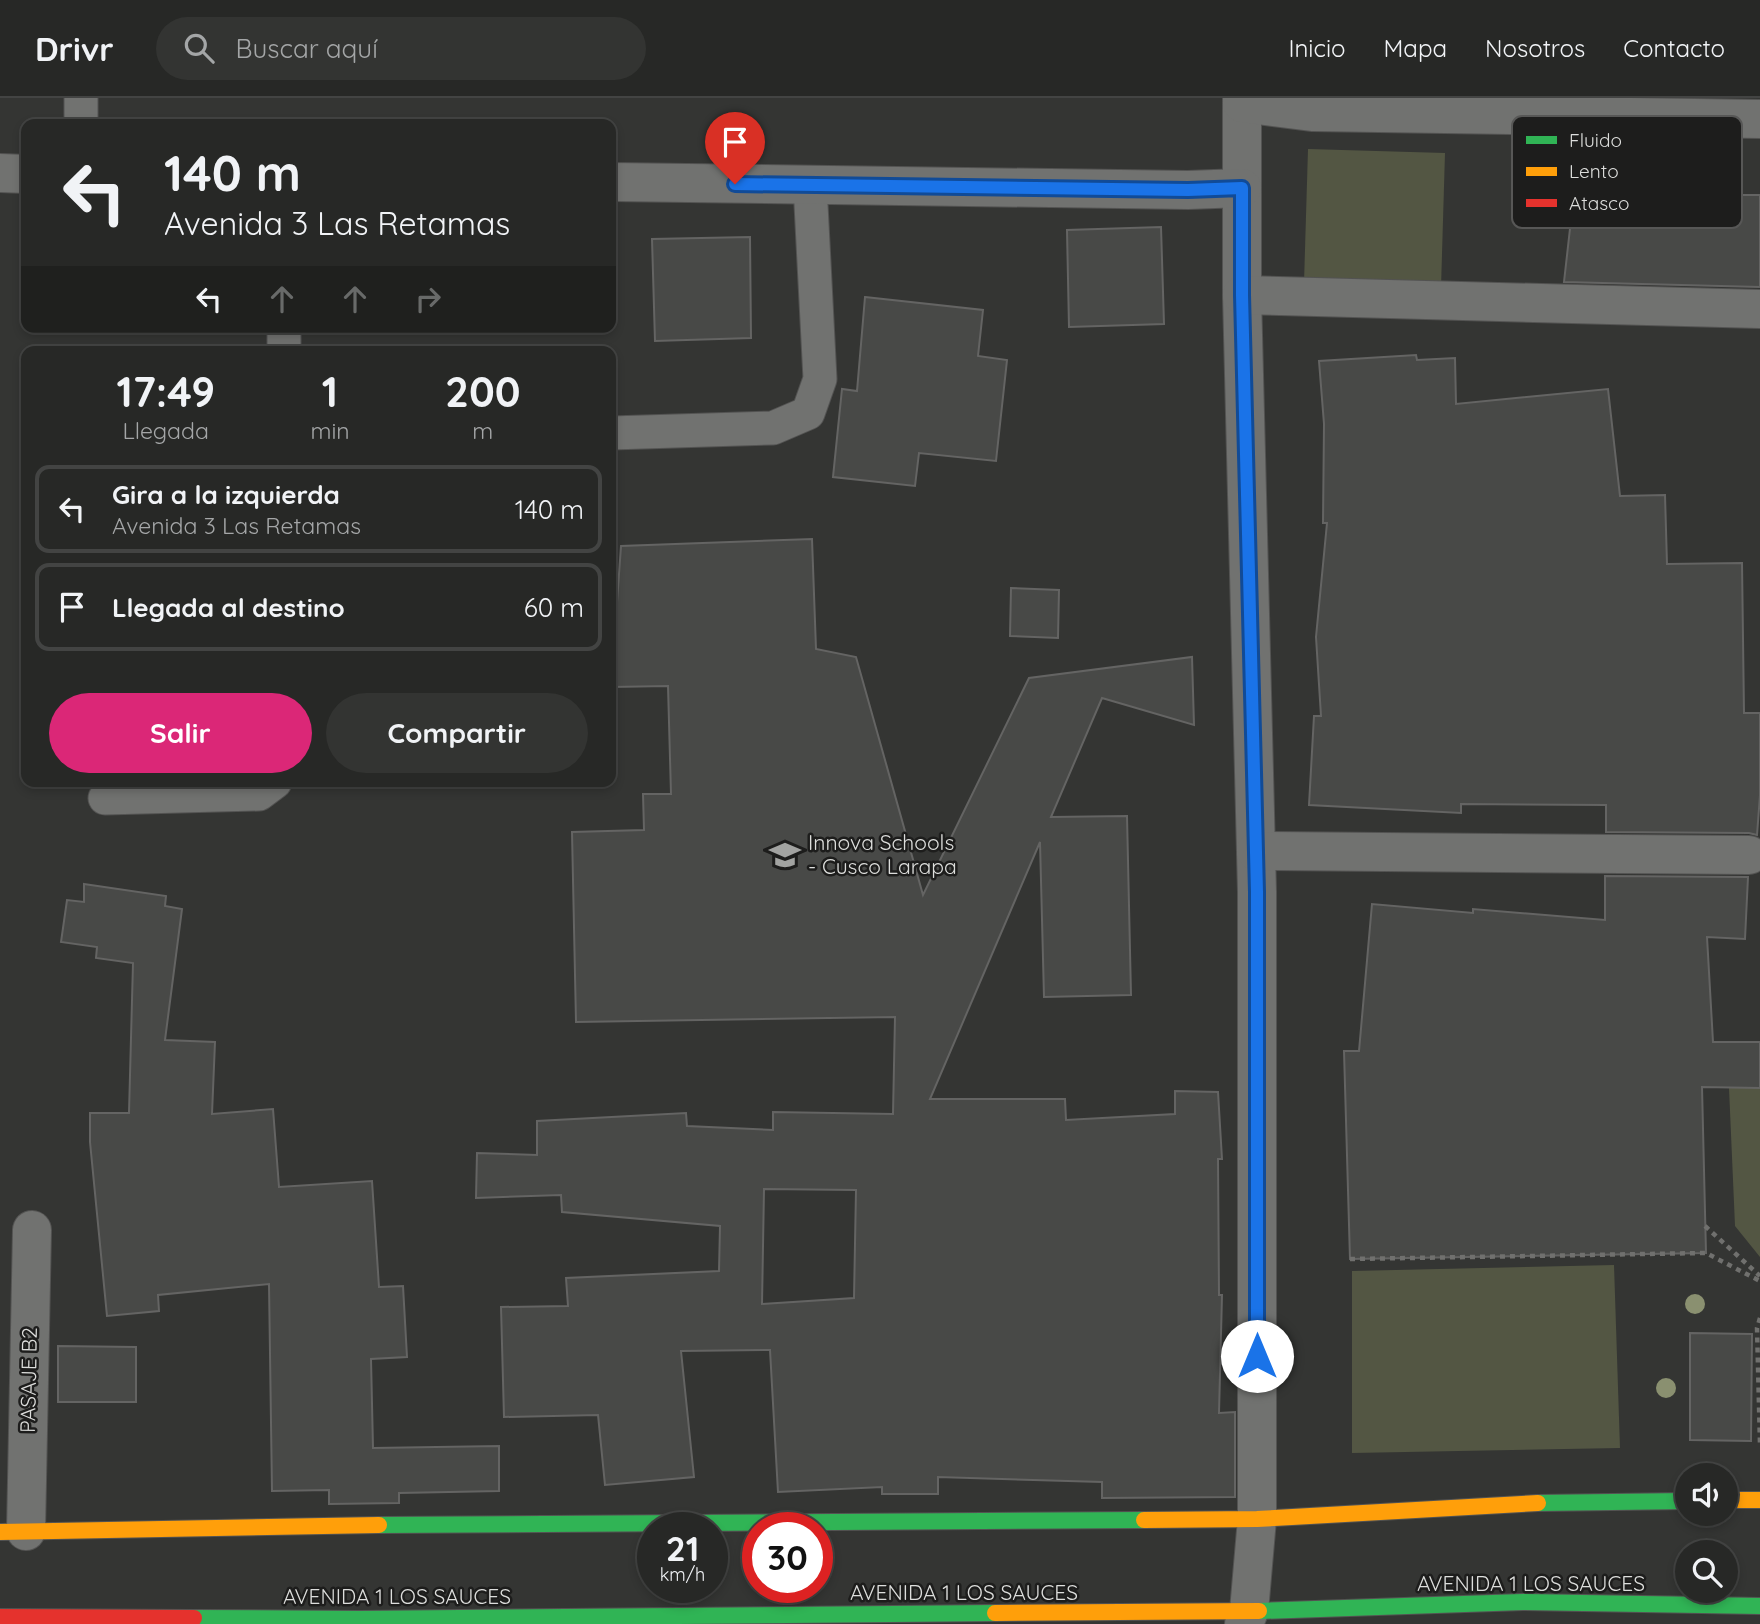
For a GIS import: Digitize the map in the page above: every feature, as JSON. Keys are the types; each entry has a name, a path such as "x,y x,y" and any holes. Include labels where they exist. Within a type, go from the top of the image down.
{"street":[{"path":"1247,1618 1257,1519 1256,851 1242,295 1242,101 1312,112 1568,116"},
{"path":"1742,119 1760,119"},
{"path":"0,173 21,174"},
{"path":"616,182 1188,190 1242,188"},
{"path":"1242,295 1760,309"},
{"path":"1256,851 1749,855"},
{"name":"PASAJE B2","path":"13,1531 32,1230"},
{"path":"1738,1500 1760,1500"},
{"path":"13,1531 400,1525 1257,1519 1528,1503 1675,1501"},
{"name":"AVENIDA 1 LOS SAUCES","path":"0,1617 359,1621 1247,1618 1760,1606"}],"lane":[{"path":"80,119 81,98"},
{"path":"616,433 773,428 808,413 820,379 810,185"},
{"path":"105,798 259,794 268,787"}],"path":[{"path":"1705,1226 1760,1278"},
{"path":"1350,1259 1706,1253 1760,1278"},
{"path":"1760,1318 1756,1328 1760,1445"}],"green space":[{"path":"1308,149 1445,153 1441,288 1304,283"},
{"path":"1729,1088 1760,1088 1760,1257 1735,1226"},
{"path":"1614,1265 1620,1448 1352,1453 1352,1271"}],"building":[{"path":"1742,195 1760,195 1760,287 1564,282 1570,228 1742,228"},
{"path":"1161,227 1164,324 1069,327 1067,230"},
{"path":"750,237 751,338 655,341 652,239"},
{"path":"865,297 983,310 978,356 1007,360 996,461 919,453 915,486 833,477 842,389 857,391"},
{"path":"1416,355 1417,360 1455,358 1456,404 1608,389 1620,496 1665,495 1667,564 1742,563 1744,713 1760,713 1757,835 1606,832 1606,805 1461,804 1461,813 1309,805 1314,716 1321,716 1316,637 1327,523 1323,523 1324,424 1319,361"},
{"path":"812,539 816,649 856,657 923,895 1029,678 1192,657 1194,725 1102,698 1051,817 1127,816 1131,995 1044,997 1040,842 930,1099 1065,1099 1066,1120 1175,1114 1175,1091 1218,1092 1222,1159 1218,1159 1219,1295 1222,1295 1219,1413 1235,1412 1235,1497 1102,1498 1102,1482 938,1477 938,1494 882,1494 882,1487 778,1492 770,1350 681,1351 694,1477 605,1485 598,1415 504,1417 501,1307 568,1306 566,1278 719,1271 720,1226 562,1212 561,1195 476,1198 477,1153 537,1155 537,1121 686,1113 687,1126 773,1130 773,1112 893,1114 895,1017 576,1022 572,832 644,830 643,794 671,794 668,686 616,687 616,616 621,546","holes":["764,1189 856,1190 854,1298 762,1304"]},
{"path":"1011,588 1059,590 1058,638 1010,636"},
{"path":"1605,876 1748,877 1745,939 1707,937 1713,1042 1760,1042 1760,1088 1702,1087 1706,1253 1350,1259 1344,1051 1359,1051 1372,904 1605,920"},
{"path":"84,884 166,896 165,906 182,909 165,1040 215,1042 212,1114 273,1109 279,1187 372,1181 379,1287 403,1286 407,1357 371,1359 373,1448 499,1446 499,1491 399,1493 399,1503 329,1504 329,1490 272,1491 269,1284 158,1295 159,1311 107,1316 90,1142 90,1113 129,1113 133,963 96,958 97,947 61,942 67,900 84,902"},
{"path":"1690,1333 1752,1334 1751,1441 1690,1440"},
{"path":"58,1346 136,1347 136,1402 58,1402"}],"traffic: fast":[{"path":"1538,1503 1675,1501"},
{"path":"379,1525 1144,1520"},
{"path":"1259,1611 1523,1602 1760,1606"},
{"path":"194,1618 995,1613"}],"traffic: slow":[{"path":"1738,1500 1760,1500"},
{"path":"1144,1520 1257,1519 1538,1503"},
{"path":"0,1532 379,1525"},
{"path":"995,1613 1259,1611"}],"traffic: jam":[{"path":"0,1617 194,1618"}],"place":[{"name":"Innova Schools - Cusco Larapa","path":"785,855"}],"route":[{"path":"735,184 1188,190 1242,188 1242,295 1257,892 1257,1356"}]}
